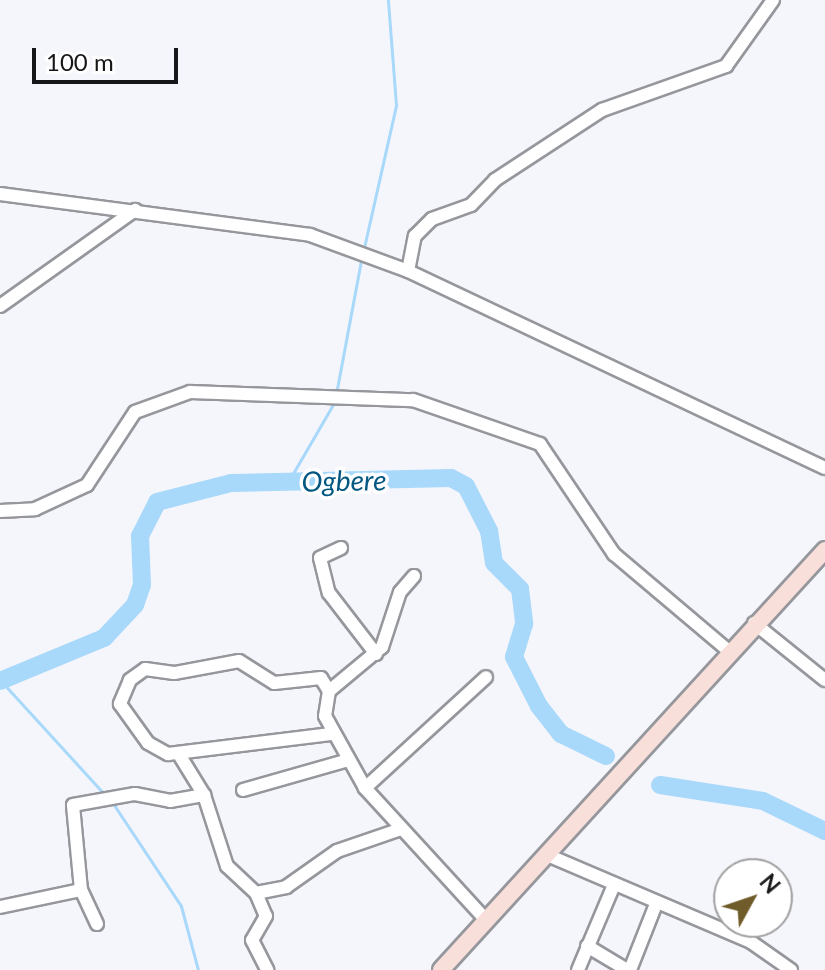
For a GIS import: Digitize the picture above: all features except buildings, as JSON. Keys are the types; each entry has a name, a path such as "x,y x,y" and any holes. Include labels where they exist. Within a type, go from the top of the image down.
{"main road":[{"path":"441,970 754,623 825,550"}],"street":[{"path":"408,271 415,236 432,219 471,205 495,180 602,110 726,66 773,0"},
{"path":"0,194 310,235 408,271 825,468"},
{"path":"0,306 135,210"},
{"path":"0,511 35,509 87,485 135,412 190,392 413,400 540,444 614,554 730,652"},
{"path":"341,548 324,553 319,564 341,616 376,654"},
{"path":"329,691 376,654 414,576"},
{"path":"754,623 825,680"},
{"path":"331,734 180,756 148,743 120,709 130,680 145,669 174,673 239,661 274,683 321,678 329,691 325,716 345,761 398,830 486,920"},
{"path":"365,788 486,677"},
{"path":"180,756 204,795 227,866 256,893 266,916 252,940 267,970"},
{"path":"243,790 345,761"},
{"path":"97,924 81,890 73,805 135,794 170,801 204,795"},
{"path":"256,893 286,887 337,851 398,830"},
{"path":"545,854 613,887 751,942 791,970"},
{"path":"578,970 613,887"},
{"path":"0,907 81,890"},
{"path":"587,946 629,970 656,904"}],"waterway":[{"path":"363,252 396,105 388,0"},
{"path":"336,394 361,260"},
{"path":"288,482 335,401"},
{"name":"Ogbere","path":"0,681 104,638 135,605 142,585 140,536 157,502 231,483 451,478 466,486 489,531 494,563 520,589 524,624 514,657 539,706 561,734 606,756"},
{"path":"1,681 106,796"},
{"name":"Ogbere","path":"660,785 763,801 825,831"},
{"path":"112,802 181,906 198,970"}]}
